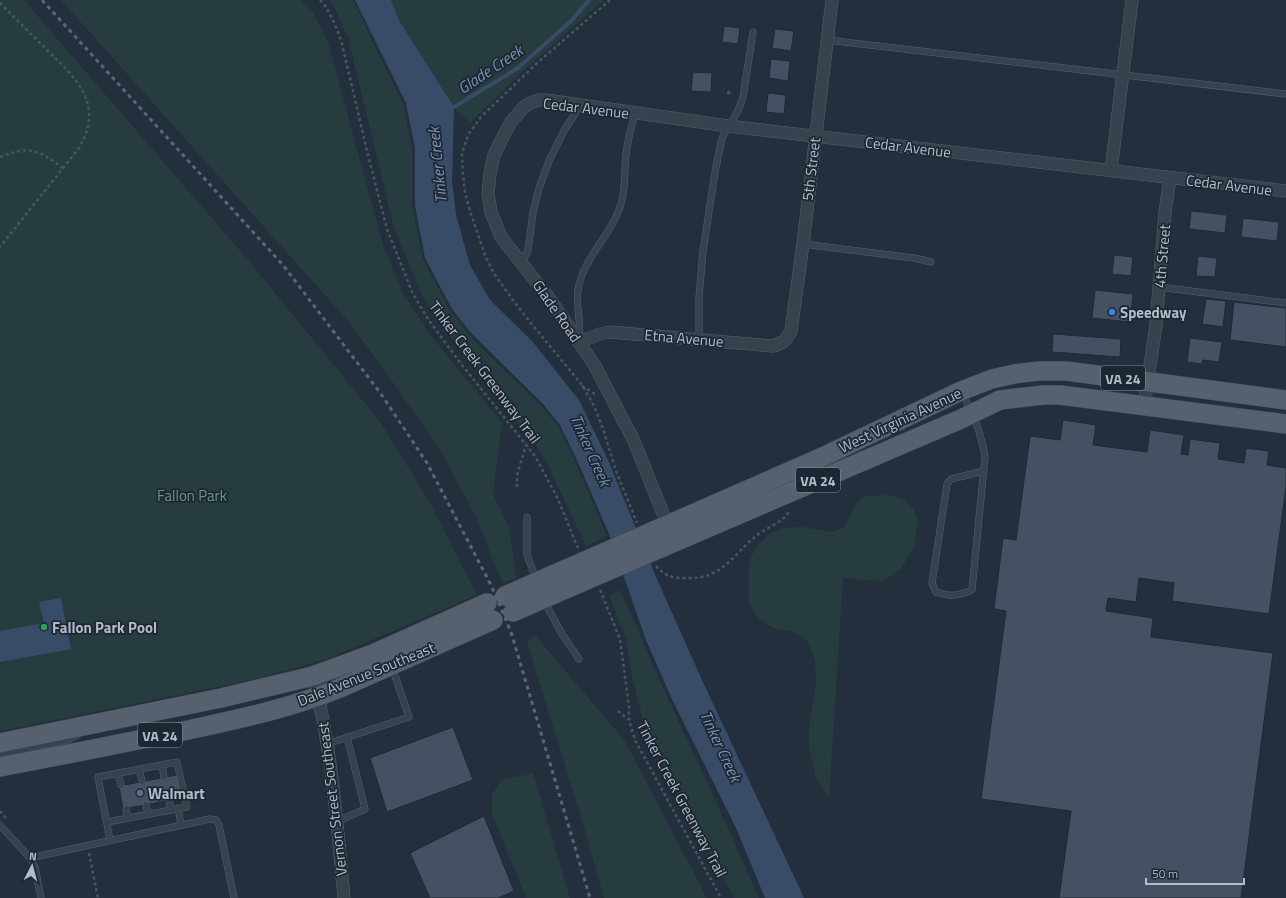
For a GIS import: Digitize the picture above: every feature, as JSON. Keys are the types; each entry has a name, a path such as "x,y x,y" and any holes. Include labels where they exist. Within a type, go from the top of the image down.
{"main road":[{"name":"West Virginia Avenue","path":"549,587 961,391 1014,374 1039,371 1066,371 1286,400"},
{"name":"West Virginia Avenue","path":"663,534 961,419 1000,400 1043,395 1060,395 1286,424"},
{"name":"VA 24","path":"509,604 549,587"},
{"name":"Dale Avenue Southeast","path":"0,743 228,697 313,676 490,612 391,665 318,696 248,717 0,767"}],"street":[{"name":"5th Street","path":"788,337 791,330 803,244 832,0"},
{"path":"1111,170 1132,0"},
{"name":"Cedar Avenue","path":"530,103 539,100 546,100 635,114 728,126 1286,191"},
{"name":"Glade Road","path":"530,103 524,107 511,122 494,155 488,194 491,212 496,228 501,237 552,302 595,366 634,442 663,534"},
{"name":"4th Street","path":"1144,406 1156,325 1170,178"},
{"name":"Etna Avenue","path":"578,342 610,332 772,346 782,343 788,337"},
{"name":"Vernon Street Southeast","path":"313,676 327,744 344,898"}],"lane":[{"path":"699,340 699,297 703,251 722,138 738,111 743,96 753,32"},
{"path":"827,40 1286,94"},
{"path":"522,264 528,250 533,213 539,188 549,162 565,129 580,106"},
{"path":"578,342 581,327 578,306 578,291 582,275 587,263 616,217 621,204 624,193 629,133 635,114"},
{"path":"803,244 914,258 931,262"},
{"path":"1159,287 1286,303"},
{"path":"961,391 972,413 984,446 985,457 984,471 972,590 960,595 946,595 936,592 932,583 947,484 951,479 984,471"},
{"path":"527,517 527,555 549,587 562,634 579,659"},
{"path":"327,744 409,717 391,665"},
{"path":"0,754 67,740 111,721"},
{"path":"336,822 364,809 347,737"},
{"path":"107,822 187,807 177,762 98,776 110,840"},
{"path":"162,765 164,777"},
{"path":"139,769 142,781"},
{"path":"118,773 121,785"},
{"path":"169,800 171,810"},
{"path":"146,805 148,814"},
{"path":"178,808 182,825"},
{"path":"126,809 128,818"},
{"path":"30,858 210,819 216,820 219,825 234,898"},
{"path":"0,825 30,858 34,868 41,898"}],"path":[{"name":"Tinker Creek Greenway Trail","path":"320,0 330,13 341,40 367,152 387,229 413,294 428,319 454,354 535,456 557,497 578,550"},
{"path":"0,3 71,73 82,87 89,112 88,127 85,138 79,148 0,247"},
{"path":"0,157 12,152 26,150 35,151 63,168"},
{"path":"517,487 518,470 526,445"},
{"name":"Tinker Creek Greenway Trail","path":"602,593 609,615 620,639 629,707 629,720 635,740 721,898"},
{"path":"618,711 629,720"}],"green space":[{"name":"Fallon Park","path":"0,0 24,0 248,260 381,423 430,503 477,595 327,659 252,680 0,731"},
{"path":"61,0 300,0 313,12 328,42 384,249 404,295 432,337 502,423 493,494 509,528 516,578 502,583 476,517 439,448 349,322"},
{"path":"329,0 353,0 403,104 412,147 412,206 423,259 450,310 469,335 541,406 558,426 575,461 607,536 586,546 543,455 434,316 421,293 394,228 348,37 333,5"},
{"path":"391,0 604,0 522,72 470,123 454,107 400,22"},
{"path":"886,495 902,498 913,508 918,521 914,547 901,569 884,581 843,578 829,797 816,778 809,747 809,727 816,686 815,661 808,642 794,632 773,628 759,619 749,603 749,562 756,547 769,534 783,528 802,527 832,532 843,528 848,521 853,507 864,496"},
{"path":"620,590 759,898 734,898 647,733 633,682 626,638 609,596"},
{"path":"535,635 625,741 707,898 604,898 587,837 527,642"},
{"path":"533,773 570,898 526,898 492,814 492,795 501,780"}],"water":[{"name":"Tinker Creek","path":"355,0 391,0 400,22 454,107 452,181 456,215 470,265 490,300 532,341 579,400 608,460 656,577 702,680 804,898 765,898 736,828 671,697 646,640 609,534 560,425 543,404 471,333 452,309 425,258 415,205 415,148 406,103"},
{"name":"Fallon Park Pool","path":"61,598 71,649 0,662 0,631 44,623 39,602"}],"building":[{"path":"724,26 740,28 738,44 722,42"},
{"path":"775,29 794,31 791,51 772,48"},
{"path":"771,59 790,61 788,81 769,78"},
{"path":"693,72 712,73 711,92 691,91"},
{"path":"727,90 731,90 731,95 726,95"},
{"path":"768,93 786,95 784,114 766,112"},
{"path":"1191,211 1227,215 1225,233 1189,229"},
{"path":"1243,218 1279,222 1277,241 1241,237"},
{"path":"1114,255 1133,257 1131,276 1112,274"},
{"path":"1198,256 1217,258 1215,277 1196,276"},
{"path":"1095,290 1133,294 1130,322 1092,318"},
{"path":"1206,299 1226,301 1223,327 1202,324"},
{"path":"1234,302 1286,308 1286,347 1230,340"},
{"path":"1053,334 1121,339 1120,357 1052,352"},
{"path":"1190,338 1222,342 1219,362 1203,360 1202,364 1187,362"},
{"path":"1063,420 1096,425 1093,445 1147,452 1150,430 1184,435 1181,454 1188,455 1190,439 1220,443 1218,459 1244,463 1246,448 1269,451 1267,465 1286,468 1286,487 1269,614 1172,601 1174,583 1139,578 1136,602 1108,598 1106,611 1153,618 1151,637 1273,653 1241,898 1059,898 1071,811 981,799 1006,611 994,609 1003,538 1016,540 1030,436 1060,440"},
{"path":"453,727 473,780 387,812 370,758"},
{"path":"177,775 182,798 123,809 119,786"},
{"path":"484,816 514,891 498,898 430,898 410,853"}],"waterway":[{"name":"Glade Creek","path":"450,108 518,68 572,20 589,0"}],"railway":[{"path":"42,0 283,265 381,394 427,463 491,585 511,632 590,898"}],"place":[{"name":"Speedway","path":"1112,312"},
{"name":"Fallon Park Pool","path":"44,627"},
{"name":"Walmart","path":"140,793"}]}
